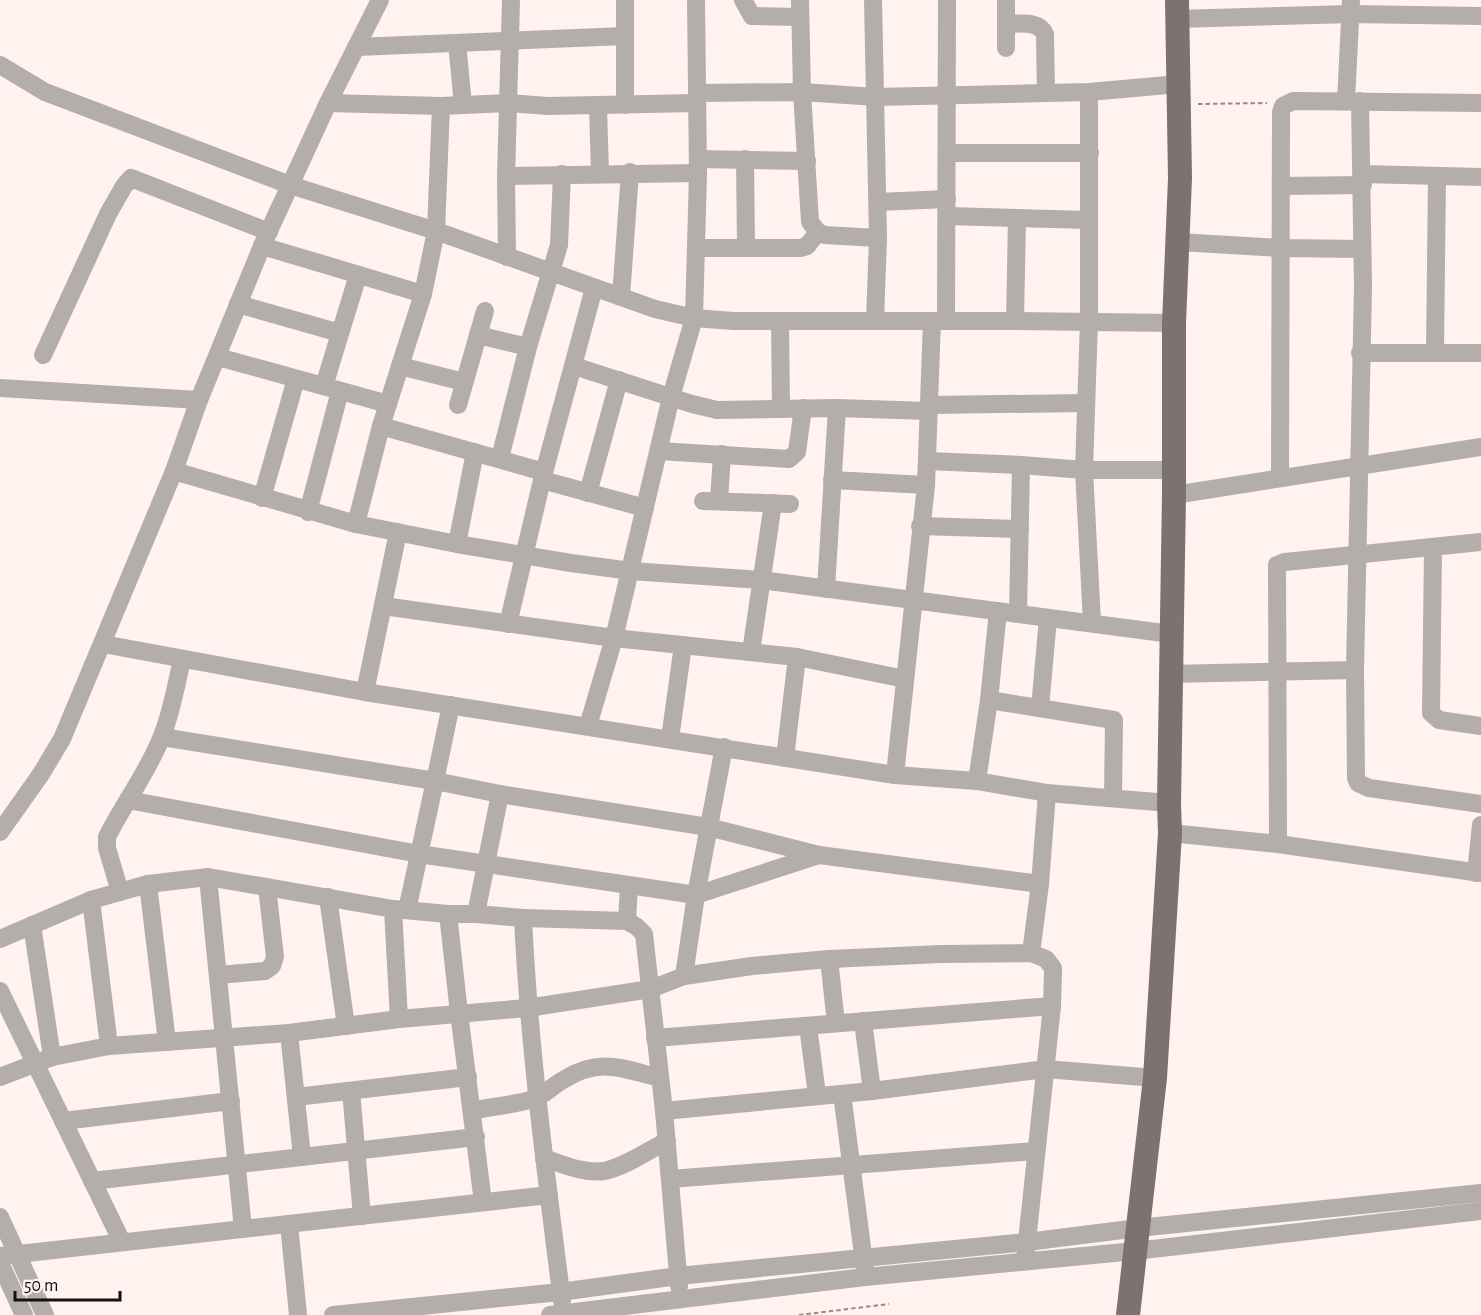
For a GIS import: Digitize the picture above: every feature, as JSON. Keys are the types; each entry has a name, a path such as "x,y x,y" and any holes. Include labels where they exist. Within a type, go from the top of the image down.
{"main road":[{"path":"1128,1315 1155,1078 1170,833 1174,323 1178,242 1177,9"}],"street":[{"path":"0,832 53,756 174,471 199,400 265,239 328,103 380,0"},
{"path":"507,256 506,176 511,0"},
{"path":"625,0 625,105"},
{"path":"588,726 614,638 671,397 694,318 698,166 696,0"},
{"path":"743,0 750,16 754,17 800,9 802,92 810,222 818,232 825,235 878,238"},
{"path":"873,0 878,202 875,321"},
{"path":"895,775 926,485 929,408 939,321 947,208 947,0"},
{"path":"1006,0 1006,48"},
{"path":"1351,7 1353,101 1362,180 1355,670 1356,778 1358,783 1369,788 1481,804"},
{"path":"1177,9 1351,7 1481,16"},
{"path":"1006,24 1034,24 1043,30 1045,34 1046,93"},
{"path":"356,47 625,36"},
{"path":"457,43 463,105"},
{"path":"0,65 45,92 290,185 436,231 655,309 694,318 734,321 1174,323"},
{"path":"328,103 441,106 508,103 598,106 802,92 876,97 1089,92 1179,95"},
{"path":"1089,92 1089,322 1084,470 1092,622"},
{"path":"1280,477 1281,112 1285,103 1353,101 1481,103"},
{"path":"356,524 381,426 423,294 436,231 441,106"},
{"path":"598,106 600,173"},
{"path":"947,153 1090,153"},
{"path":"506,176 630,172 745,159 807,161"},
{"path":"745,159 746,247"},
{"path":"621,297 630,172"},
{"path":"500,458 528,348 559,245 562,174"},
{"path":"1282,186 1437,176 1481,177"},
{"path":"1435,352 1437,176"},
{"path":"43,356 108,214 123,186 131,178 265,239 358,275 423,294"},
{"path":"878,202 947,208 1017,218 1089,220"},
{"path":"1015,321 1017,218"},
{"path":"696,248 800,248 807,246 818,232"},
{"path":"1178,242 1282,248 1362,249"},
{"path":"308,512 332,388 340,333 358,275"},
{"path":"508,624 543,476 594,288"},
{"path":"238,304 340,333"},
{"path":"458,405 485,311"},
{"path":"780,321 781,409"},
{"path":"478,335 528,348"},
{"path":"1360,353 1481,353"},
{"path":"218,357 388,404"},
{"path":"400,366 465,382"},
{"path":"574,366 717,410 929,408 1086,402"},
{"path":"262,498 296,379"},
{"path":"588,493 619,380"},
{"path":"0,388 199,400"},
{"path":"659,451 787,459 797,452 803,408"},
{"path":"826,589 837,408"},
{"path":"381,426 500,458 588,493 645,508"},
{"path":"1174,495 1481,447"},
{"path":"457,544 475,453"},
{"path":"722,454 711,501 782,504 761,580 751,652"},
{"path":"928,461 1084,470 1174,470"},
{"path":"1018,614 1021,465"},
{"path":"174,471 308,512 457,544 631,571 761,580 1171,634"},
{"path":"832,480 926,485"},
{"path":"920,526 1020,529"},
{"path":"365,692 398,532"},
{"path":"1278,844 1277,565 1286,562 1481,542"},
{"path":"1433,548 1431,713 1438,720 1481,726"},
{"path":"383,606 614,638 797,657 905,679"},
{"path":"977,781 989,700 998,611"},
{"path":"1040,708 1048,618"},
{"path":"102,644 365,692 895,775 977,781 1047,793 1169,803"},
{"path":"670,739 683,645"},
{"path":"785,758 797,657"},
{"path":"120,892 106,841 152,759 162,736 169,718 182,660"},
{"path":"1170,674 1355,670"},
{"path":"989,700 1114,720 1113,798"},
{"path":"399,1019 400,909 419,854 451,705"},
{"path":"162,736 708,827 819,855 1040,884"},
{"path":"684,976 696,895 724,747"},
{"path":"1031,953 1040,884 1047,793"},
{"path":"476,914 500,794"},
{"path":"128,800 419,854 696,895 819,855"},
{"path":"1170,833 1278,844 1478,873 1481,825"},
{"path":"208,877 243,1229"},
{"path":"0,939 91,900 148,884 208,877 400,909 523,918 627,921 644,934 664,1111 681,1300"},
{"path":"148,884 167,1042"},
{"path":"627,921 629,886"},
{"path":"218,975 265,971 272,966 275,957 267,887"},
{"path":"328,897 346,1026"},
{"path":"91,900 109,1046"},
{"path":"448,914 483,1202"},
{"path":"523,918 527,1008 560,1292 556,1314 866,1278 1026,1251 1137,1239 1481,1193"},
{"path":"32,925 44,1060 63,1120 122,1242"},
{"path":"0,1077 44,1060 109,1046 289,1033 399,1019 527,1008 651,989 684,976 752,966 829,959 1031,953 1043,957 1053,968 1046,1069 1035,1151 1026,1251"},
{"path":"829,959 836,1023"},
{"path":"0,991 44,1060"},
{"path":"655,1038 1052,1006"},
{"path":"863,1021 872,1091"},
{"path":"808,1026 818,1095"},
{"path":"289,1033 302,1157"},
{"path":"472,1111 536,1098 583,1069 601,1065 660,1078"},
{"path":"664,1111 872,1091 1046,1069 1155,1078"},
{"path":"296,1097 468,1077"},
{"path":"351,1090 362,1216"},
{"path":"842,1094 866,1278"},
{"path":"63,1120 231,1101"},
{"path":"92,1181 476,1137"},
{"path":"544,1158 587,1171 603,1171 619,1166 667,1141"},
{"path":"670,1179 1035,1151"},
{"path":"9,1255 549,1195"},
{"path":"1137,1239 1481,1211"},
{"path":"0,1218 9,1255 45,1315"},
{"path":"289,1224 298,1315"},
{"path":"333,1315 560,1292 678,1276 863,1258 1026,1251"},
{"path":"0,1263 24,1315"}],"path":[{"path":"1179,95 1285,103"},
{"path":"799,1315 889,1304"}]}
